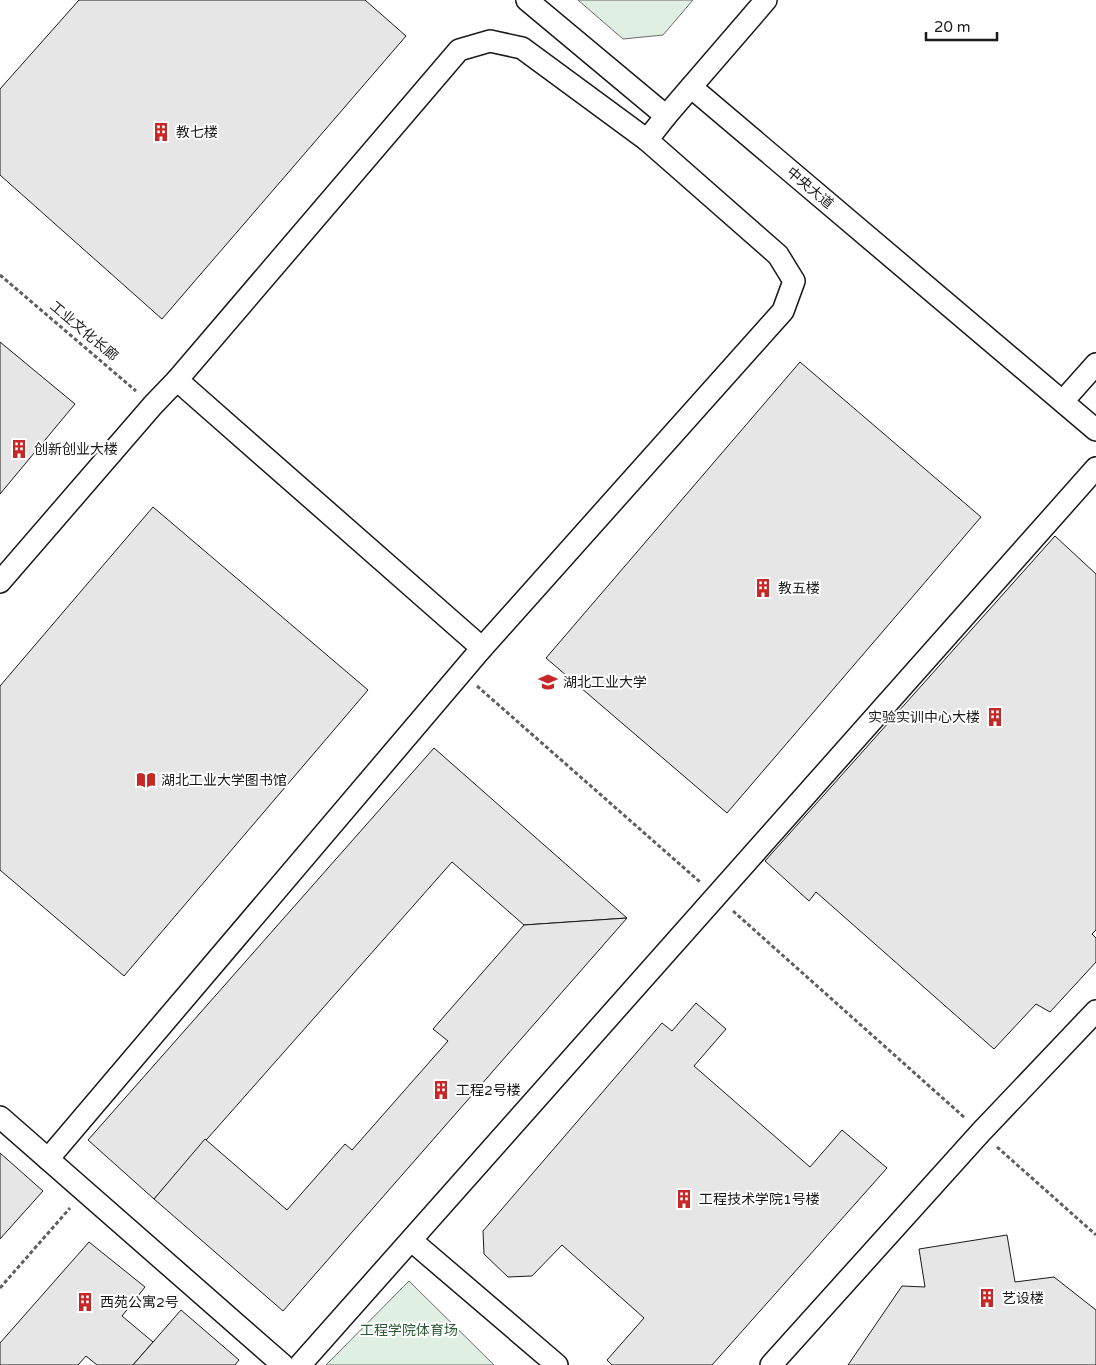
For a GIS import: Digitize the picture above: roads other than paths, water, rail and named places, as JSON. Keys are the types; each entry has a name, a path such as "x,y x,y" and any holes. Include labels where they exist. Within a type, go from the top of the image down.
{"street":[{"path":"527,0 666,116"},
{"path":"647,140 690,87 766,0"},
{"path":"0,582 152,405 177,380 459,50 490,41 522,48 647,140 778,256 794,281 783,311 461,672 48,1159"},
{"name":"中央大道","path":"690,87 1096,430"},
{"path":"1063,401 1096,364"},
{"path":"177,380 482,648"},
{"path":"300,1365 1096,468"},
{"path":"771,1365 981,1132 1096,1012"},
{"path":"0,1117 283,1365"},
{"path":"412,1241 557,1365"}],"place":[{"name":"教七楼","path":"161,132"},
{"name":"创新创业大楼","path":"19,449"},
{"name":"教五楼","path":"763,588"},
{"name":"湖北工业大学","path":"548,682"},
{"name":"实验实训中心大楼","path":"995,717"},
{"name":"湖北工业大学图书馆","path":"146,780"},
{"name":"工程2号楼","path":"441,1090"},
{"name":"工程技术学院1号楼","path":"684,1199"},
{"name":"艺设楼","path":"987,1298"},
{"name":"西苑公寓2号","path":"85,1302"}],"park label":[{"name":"工程学院体育场","path":"409,1330"}]}
